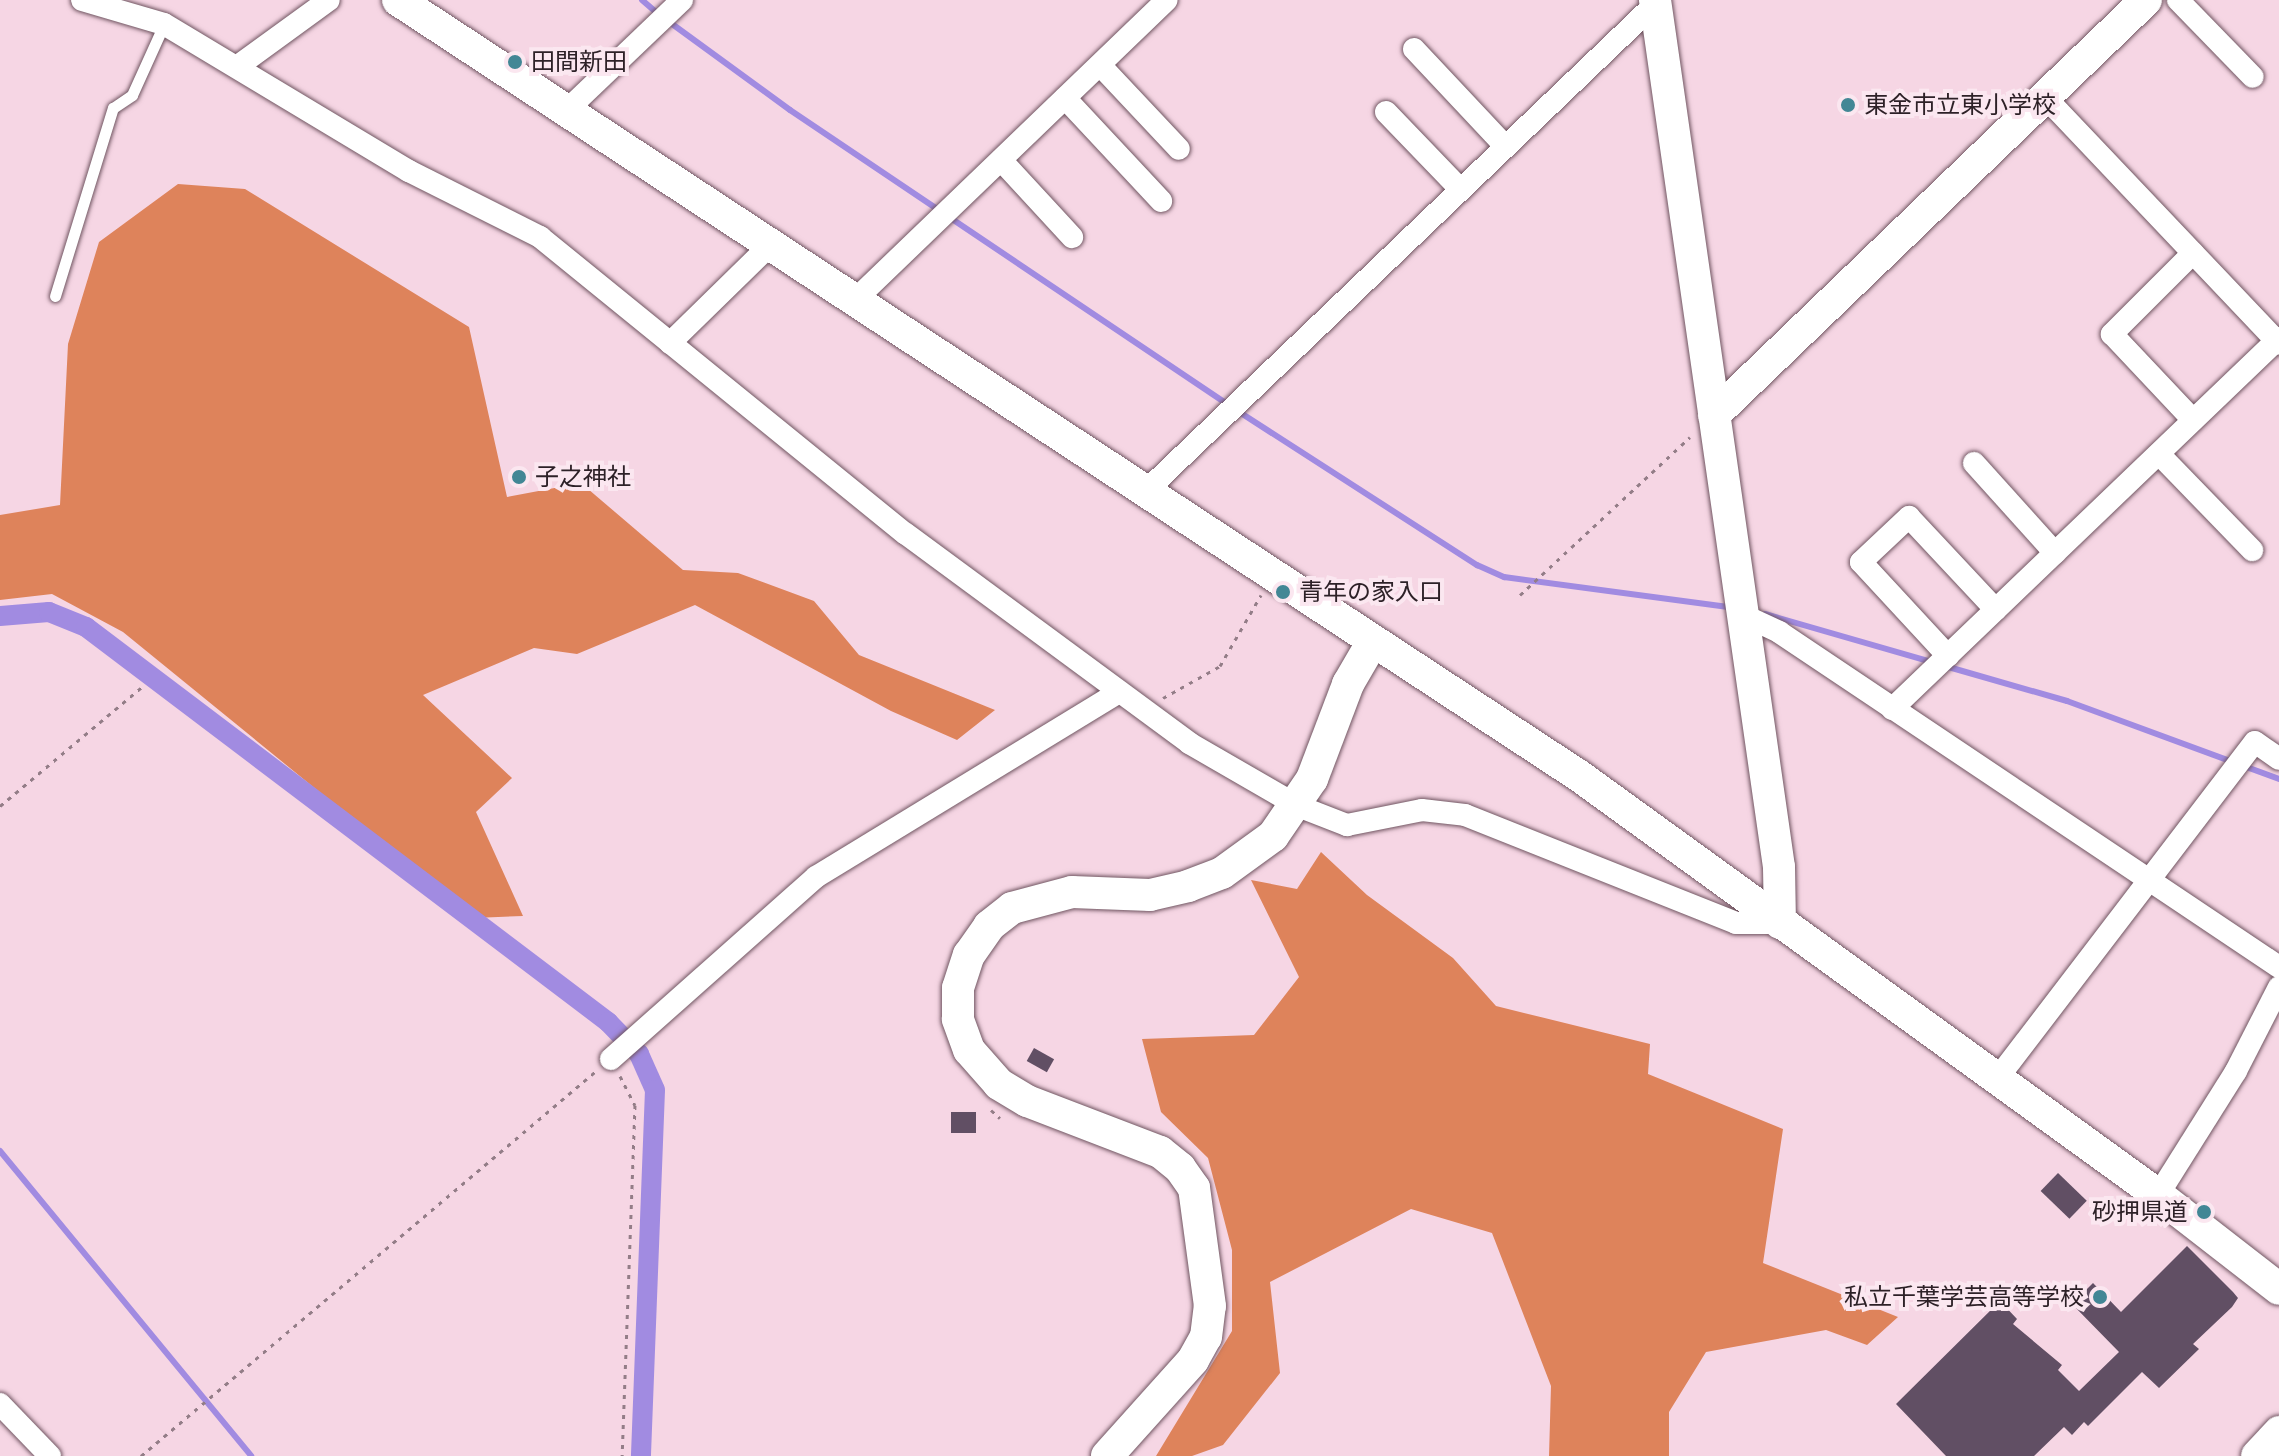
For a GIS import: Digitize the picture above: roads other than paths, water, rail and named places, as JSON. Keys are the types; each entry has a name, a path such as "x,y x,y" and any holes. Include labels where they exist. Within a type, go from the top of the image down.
{"street":[{"path":"82,0 164,24 238,66 265,88 409,171 540,237 831,477 1141,709 1298,806 1347,825 1422,810 1465,815 1736,923 1780,923"},
{"path":"238,66 329,0"},
{"path":"398,0 1578,775 2158,1195 2279,1289"},
{"path":"567,110 682,0"},
{"path":"856,299 1167,0"},
{"path":"1714,415 2146,0"},
{"path":"2178,0 2253,77"},
{"path":"1147,490 1655,2"},
{"path":"1655,2 1779,867 1780,923"},
{"path":"1414,49 1505,146"},
{"path":"1100,65 1179,149"},
{"path":"1892,709 2278,341 2045,97"},
{"path":"1065,98 1161,201"},
{"path":"1386,112 1460,189"},
{"path":"1001,160 1072,237"},
{"path":"670,343 770,245"},
{"path":"2193,253 2112,334 2193,420"},
{"path":"2159,454 2252,550"},
{"path":"1974,463 2055,553"},
{"path":"1948,656 1861,562 1909,517 1996,610"},
{"path":"1743,615 1779,632 2279,967"},
{"path":"1107,1456 1193,1360 1206,1337 1210,1306 1194,1188 1180,1168 1160,1152 1027,1101 999,1084 969,1050 958,1019 958,988 982,936 1012,908 1072,892 1150,895 1188,886 1222,873 1273,836 1298,806 1348,684 1373,641"},
{"path":"611,1059 816,877 1119,692"},
{"path":"1997,1079 2152,881 2255,742 2279,759"},
{"path":"2158,1195 2236,1071 2279,987"},
{"path":"0,1404 50,1456"},
{"path":"2257,1456 2279,1432"}],"lane":[{"path":"55,296 113,108 132,95 164,24"}],"waterway":[{"path":"642,0 659,15"},
{"path":"668,21 790,110 1230,406 1477,565 1504,577 1730,607"},
{"path":"0,616 49,612 86,627 608,1022 639,1054 655,1090 641,1456"},
{"path":"1765,614 1931,662"},
{"path":"1945,666 2067,701 2279,779"},
{"path":"0,1151 251,1456"}],"place":[{"name":"田間新田","path":"515,62"},
{"name":"東金市立東小学校","path":"1848,105"},
{"name":"子之神社","path":"519,477"},
{"name":"青年の家入口","path":"1283,592"},
{"name":"砂押県道","path":"2204,1212"},
{"name":"私立千葉学芸高等学校","path":"2100,1297"}]}
